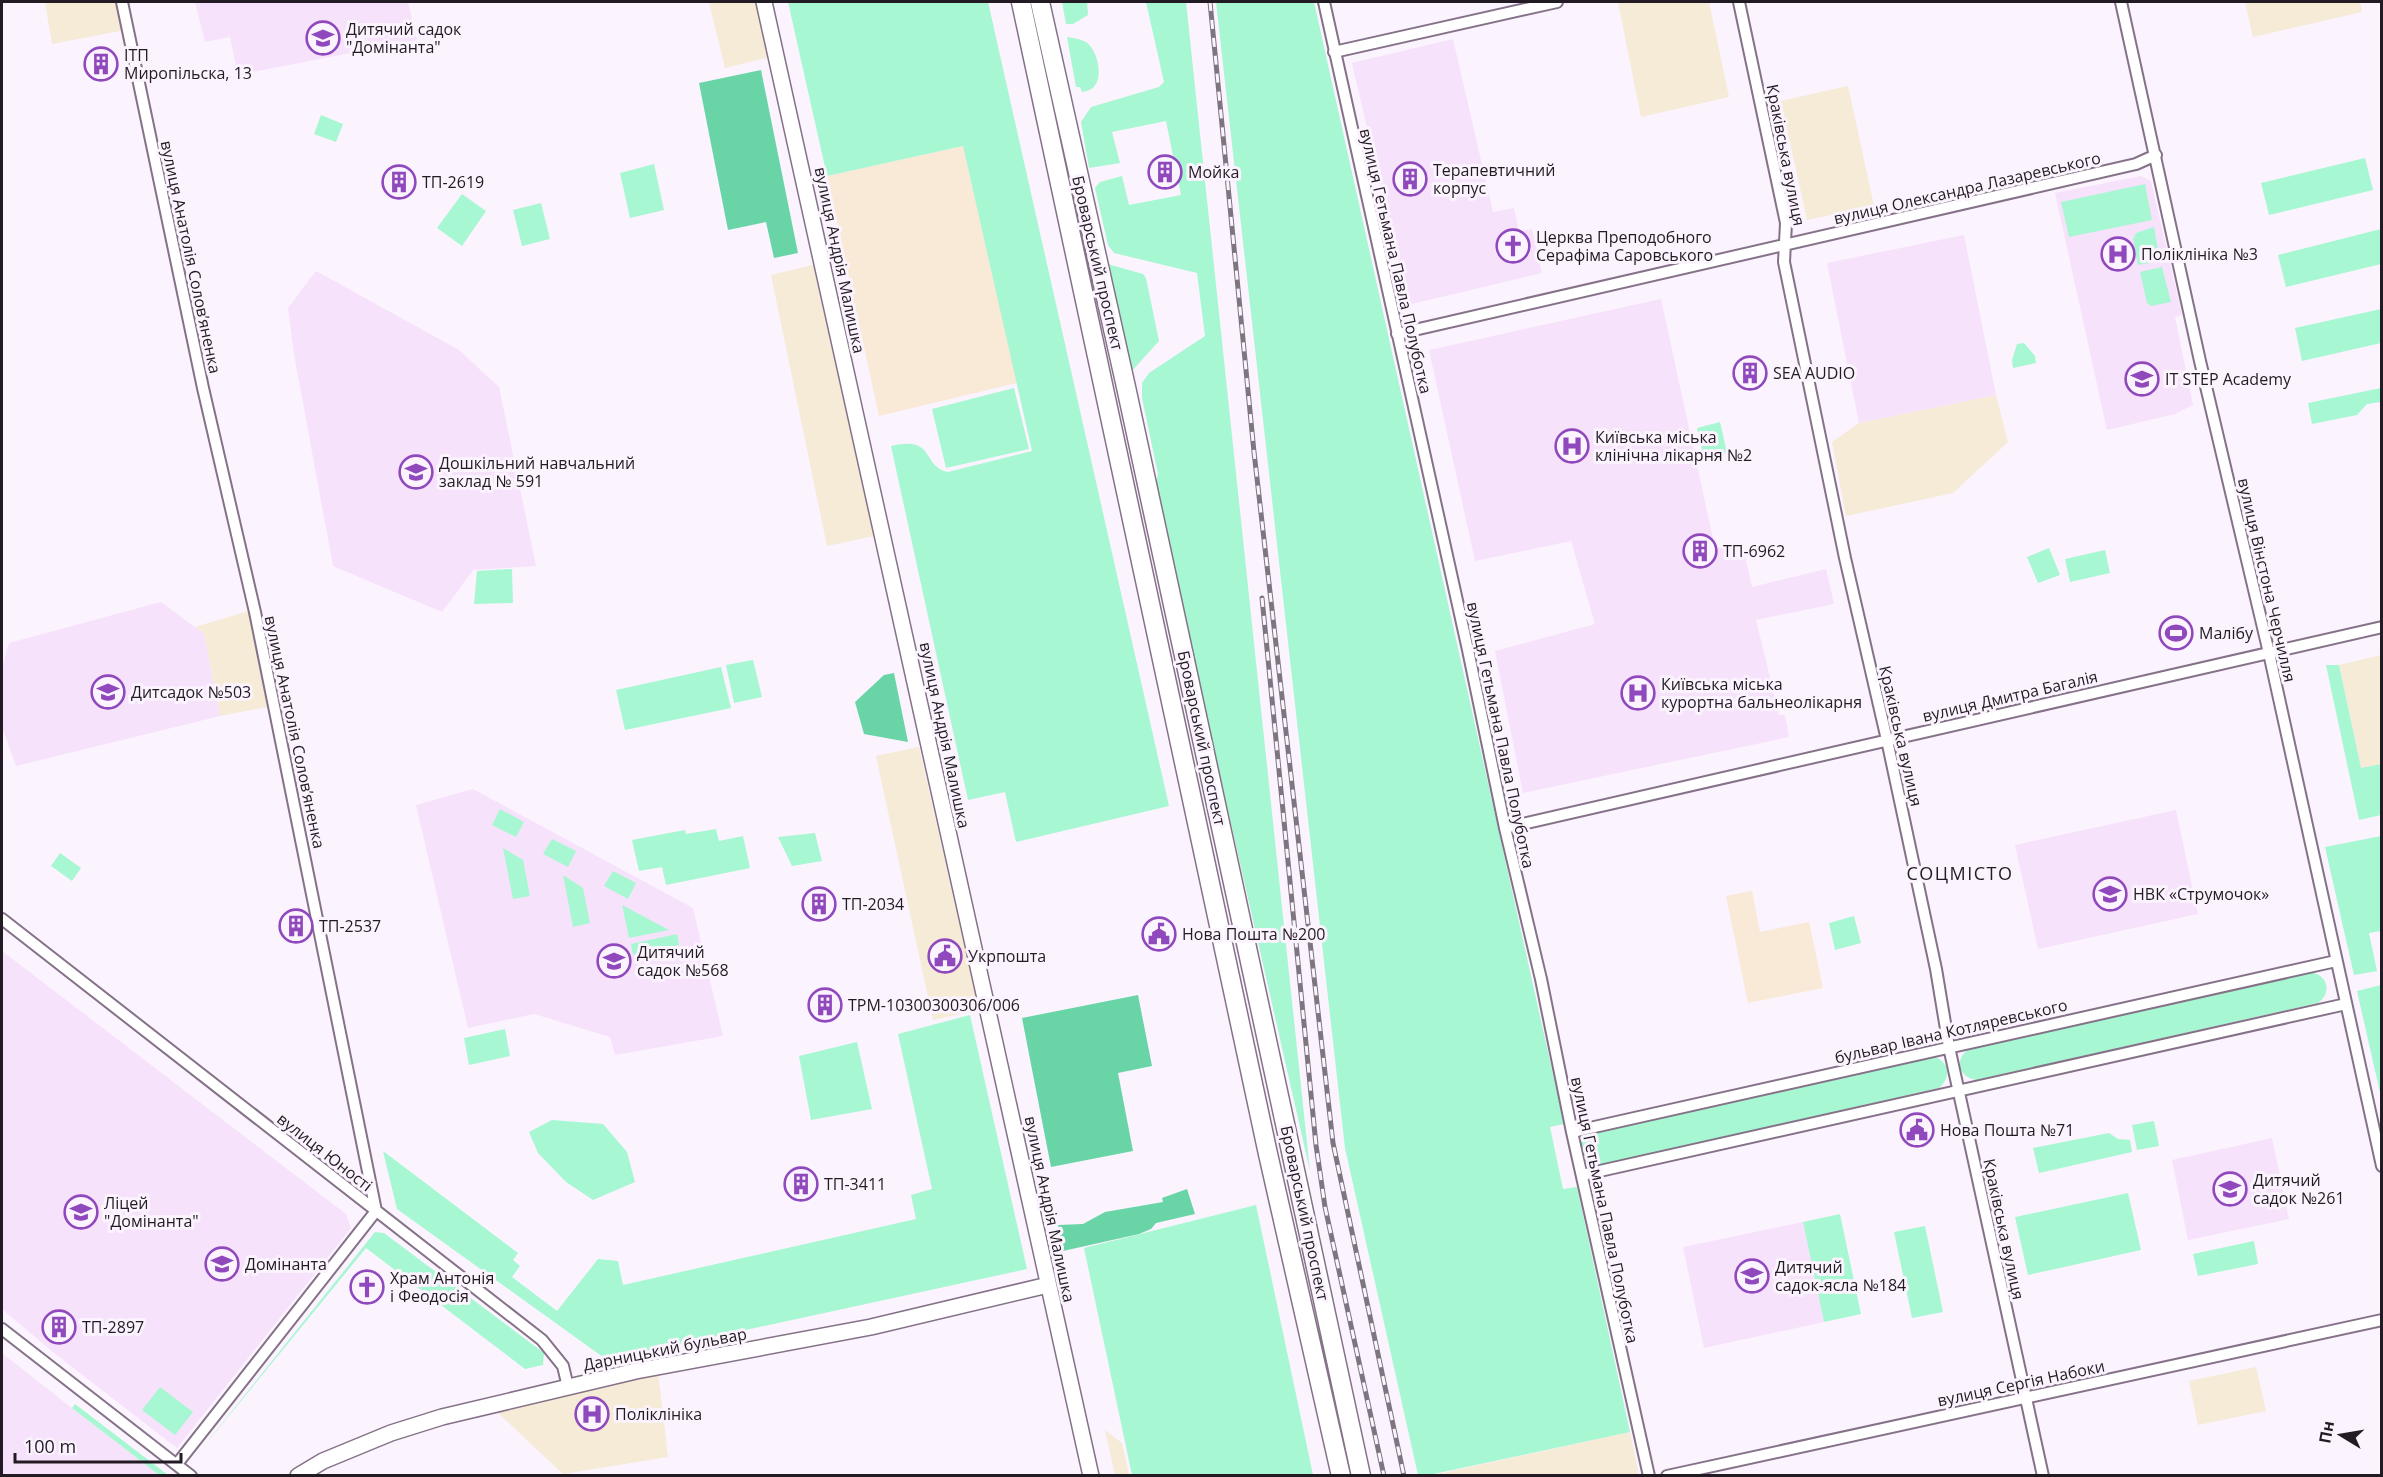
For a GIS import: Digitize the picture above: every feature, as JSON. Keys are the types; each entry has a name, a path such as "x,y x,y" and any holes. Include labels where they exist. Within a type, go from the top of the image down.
{"main road":[{"name":"Броварський проспект","path":"1021,2 1268,1154 1341,1476"},
{"name":"Броварський проспект","path":"1040,2 1129,399 1361,1476"}],"street":[{"name":"вулиця Анатолія Соловʼяненка","path":"122,2 201,379 255,612 376,1211"},
{"name":"вулиця Андрія Малишка","path":"764,2 1090,1476"},
{"name":"вулиця Гетьмана Павла Полуботка","path":"1324,2 1468,650 1504,828 1541,979 1572,1132 1649,1476"},
{"path":"1334,52 1557,2"},
{"name":"Краківська вулиця","path":"1739,2 1786,223 1784,262 1845,558 1887,740 1936,969 1948,1047 2043,1476"},
{"name":"вулиця Вінстона Черчилля","path":"2121,2 2200,361 2269,652 2382,1167"},
{"name":"вулиця Олександра Лазаревського","path":"1397,334 2136,164 2156,155"},
{"name":"вулиця Дмитра Багалія","path":"1504,828 2382,627"},
{"name":"вулиця Юності","path":"2,919 376,1211 177,1464"},
{"name":"бульвар Івана Котляревського","path":"1572,1132 2336,961"},
{"path":"1582,1175 2346,1005"},
{"path":"376,1211 542,1340 563,1366 568,1387"},
{"name":"Дарницький бульвар","path":"298,1476 323,1461 410,1426 636,1371 871,1327 1048,1285"},
{"name":"вулиця Сергія Набоки","path":"1667,1476 2382,1320"},
{"path":"2,1329 191,1476"}],"shaded area":[{"path":"45,2 119,2 125,30 52,44"},
{"name":"Дитячий садок \"Домінанта\"","path":"195,2 408,2 417,40 238,75 230,37 205,42"},
{"path":"709,2 757,2 770,57 725,68"},
{"path":"1618,2 1709,2 1729,97 1641,117"},
{"path":"2245,2 2360,2 2362,12 2253,37"},
{"path":"1453,39 1493,212 1514,208 1519,232 1532,229 1542,273 1408,305 1352,63"},
{"path":"1848,86 1874,206 1807,220 1781,101"},
{"path":"963,146 1017,383 879,416 827,176"},
{"name":"Поліклініка №3","path":"2141,176 2151,181 2182,315 2175,317 2193,405 2175,414 2107,430 2055,193"},
{"path":"1964,235 1996,395 1859,423 1827,263"},
{"path":"813,265 874,536 827,546 771,275"},
{"name":"Дошкільний навчальний заклад № 591","path":"316,271 459,350 499,387 536,566 473,570 442,612 333,566 294,354 288,308"},
{"name":"Київська міська клінічна лікарня №2","path":"1661,299 1715,548 1743,546 1752,587 1826,569 1834,604 1756,620 1779,715 1785,715 1789,737 1523,793 1495,651 1595,624 1571,541 1475,561 1429,350"},
{"path":"1996,395 2008,442 1953,493 1846,516 1832,442 1859,423"},
{"name":"Дитсадок №503","path":"161,602 204,634 220,716 16,766 2,727 2,667 9,643"},
{"path":"252,610 272,706 220,716 204,634 195,627"},
{"path":"2381,655 2381,764 2361,768 2339,665"},
{"path":"919,747 979,1010 933,1020 876,756"},
{"name":"Дитячий садок №568","path":"473,789 693,908 723,1036 615,1055 610,1037 534,1014 468,1028 416,805"},
{"name":"НВК «Струмочок»","path":"2176,810 2198,914 2038,949 2015,845"},
{"path":"1752,891 1760,932 1809,922 1823,988 1748,1003 1726,896"},
{"path":"2,951 346,1214 351,1228 177,1448 54,1353 2,1309"},
{"name":"Дитячий садок №261","path":"2272,1138 2289,1219 2188,1240 2172,1160"},
{"name":"Дитячий садок-ясла №184","path":"1803,1222 1824,1322 1704,1348 1683,1247"},
{"path":"2,1353 68,1405 159,1475 2,1475"},
{"path":"2256,1367 2266,1411 2198,1425 2189,1381"},
{"path":"658,1372 668,1457 563,1474 495,1410"},
{"path":"1105,1430 1122,1443 1129,1475 1115,1475"},
{"path":"1630,1432 1639,1475 1429,1476"}],"green space":[{"path":"788,2 988,2 1169,806 1016,842 1005,792 968,800 891,446 905,444 922,448 934,464 948,472 1032,451 963,146 827,176"},
{"path":"1062,2 1087,2 1088,15 1073,24 1066,24"},
{"path":"1146,2 1186,2 1310,1171 1155,489 1158,474 1142,398 1142,383 1149,373 1205,336 1197,273 1114,253 1108,245 1095,188 1100,182 1122,176 1129,205 1181,195 1166,121 1112,132 1120,163 1089,168 1081,122 1091,107 1159,87 1164,82"},
{"path":"1216,2 1314,2 1564,1124 1550,1127 1563,1189 1577,1187 1630,1432 1429,1475 1418,1475 1345,1148"},
{"path":"1067,37 1086,42 1097,58 1098,79 1089,90 1082,92 1080,87 1076,87"},
{"path":"761,70 798,253 774,258 766,222 728,230 699,83"},
{"path":"321,115 343,124 336,142 314,134"},
{"path":"2365,158 2373,190 2269,215 2261,183"},
{"path":"654,164 664,210 630,218 620,173"},
{"path":"2145,184 2152,220 2069,237 2061,202"},
{"path":"462,194 486,211 462,246 437,228"},
{"path":"541,203 550,239 522,246 513,210"},
{"path":"2154,227 2160,261 2138,265 2133,239 2136,233"},
{"path":"2381,229 2381,264 2286,287 2278,255"},
{"path":"1104,263 1143,274 1146,278 1159,341 1130,373"},
{"path":"2162,267 2171,302 2151,306 2147,303 2140,272"},
{"path":"2381,309 2381,343 2302,361 2295,328"},
{"path":"2024,343 2035,356 2036,363 2013,368 2012,360 2017,344"},
{"path":"1014,388 1029,449 946,468 932,409"},
{"path":"2381,388 2381,402 2367,404 2357,415 2312,424 2308,403"},
{"path":"1720,422 1727,453 1704,459 1697,428"},
{"path":"2049,548 2060,575 2038,583 2027,557"},
{"path":"2105,550 2110,573 2070,582 2065,559"},
{"path":"512,569 513,603 474,604 477,571"},
{"path":"753,660 762,697 734,703 726,665"},
{"path":"2326,665 2339,665 2361,768 2381,764 2381,815 2359,820"},
{"path":"721,667 731,708 625,730 616,690"},
{"path":"894,673 908,742 864,734 855,702 884,675"},
{"path":"500,809 524,822 516,837 492,825"},
{"path":"716,829 719,841 743,836 750,868 666,885 662,867 639,871 632,840 685,830 686,834"},
{"path":"815,833 822,861 792,866 778,837"},
{"path":"2381,836 2381,931 2369,933 2377,971 2354,975 2325,847"},
{"path":"552,839 576,851 568,867 543,854"},
{"path":"503,848 523,860 530,896 513,899"},
{"path":"60,853 81,868 72,881 51,866"},
{"path":"613,871 636,883 628,899 604,886"},
{"path":"563,875 583,888 590,923 573,927"},
{"path":"622,905 669,930 629,938"},
{"path":"1854,916 1861,943 1835,950 1829,923"},
{"path":"677,934 679,945 633,955 631,944"},
{"path":"2307,973 2319,975 2326,983 2326,993 2318,1003 1976,1080 1965,1075 1960,1067 1961,1058 1969,1049"},
{"path":"2382,985 2381,1097 2357,991"},
{"path":"1138,995 1152,1066 1118,1073 1133,1151 1051,1167 1022,1018"},
{"path":"970,1015 1027,1269 607,1360 397,1209 383,1151 518,1253 513,1260 520,1266 512,1277 557,1311 598,1259 618,1261 623,1285 916,1219 911,1195 932,1189 898,1034"},
{"path":"505,1029 510,1056 469,1065 464,1038"},
{"path":"857,1042 872,1109 811,1120 799,1056"},
{"path":"1933,1056 1943,1062 1947,1070 1946,1079 1939,1088 1594,1167 1587,1165 1582,1155 1580,1142 1586,1134"},
{"path":"552,1120 603,1124 627,1152 635,1182 593,1200 566,1182 538,1153 529,1132"},
{"path":"2154,1121 2159,1146 2137,1150 2132,1125"},
{"path":"2109,1133 2118,1139 2130,1140 2132,1152 2039,1173 2033,1148"},
{"path":"1187,1189 1195,1214 1156,1223 1151,1229 1139,1234 1063,1251 1058,1225 1083,1224 1105,1212 1163,1202 1162,1198"},
{"path":"2128,1193 2141,1250 2028,1275 2015,1217"},
{"path":"1256,1205 1313,1475 1132,1475 1084,1248"},
{"path":"1840,1214 1861,1314 1824,1322 1803,1222"},
{"path":"1925,1226 1943,1312 1912,1318 1894,1232"},
{"path":"375,1232 384,1233 544,1353 543,1365 525,1369 366,1248 196,1456"},
{"path":"2254,1241 2258,1264 2198,1276 2193,1254"},
{"path":"160,1387 193,1412 175,1435 142,1410"},
{"path":"75,1404 168,1475 159,1475 72,1408"}],"railway":[{"path":"1210,2 1254,452 1333,1143 1404,1476"},
{"path":"1262,598 1316,1145 1325,1207 1384,1476"}],"place":[{"name":"Дитячий садок \"Домінанта\"","path":"323,38"},
{"name":"ІТП Миропільска, 13","path":"101,64"},
{"name":"Мойка","path":"1165,172"},
{"name":"Терапевтичний корпус","path":"1410,179"},
{"name":"ТП-2619","path":"399,182"},
{"name":"Церква Преподобного Серафіма Саровського","path":"1513,246"},
{"name":"Поліклініка №3","path":"2118,254"},
{"name":"SEA AUDIO","path":"1750,373"},
{"name":"IT STEP Academy","path":"2142,379"},
{"name":"Київська міська клінічна лікарня №2","path":"1572,446"},
{"name":"Дошкільний навчальний заклад № 591","path":"416,472"},
{"name":"ТП-6962","path":"1700,551"},
{"name":"Малібу","path":"2176,633"},
{"name":"Дитсадок №503","path":"108,692"},
{"name":"Київська міська курортна бальнеолікарня","path":"1638,693"},
{"name":"НВК «Струмочок»","path":"2110,894"},
{"name":"ТП-2034","path":"819,904"},
{"name":"ТП-2537","path":"296,926"},
{"name":"Нова Пошта №200","path":"1159,934"},
{"name":"Укрпошта","path":"945,956"},
{"name":"Дитячий садок №568","path":"614,961"},
{"name":"ТРМ-10300300306/006","path":"825,1005"},
{"name":"Нова Пошта №71","path":"1917,1130"},
{"name":"ТП-3411","path":"801,1184"},
{"name":"Дитячий садок №261","path":"2230,1189"},
{"name":"Ліцей \"Домінанта\"","path":"81,1212"},
{"name":"Домінанта","path":"222,1264"},
{"name":"Дитячий садок-ясла №184","path":"1752,1276"},
{"name":"Храм Антонія і Феодосія","path":"367,1287"},
{"name":"ТП-2897","path":"59,1327"},
{"name":"Поліклініка","path":"592,1414"}],"district":[{"name":"СОЦМІСТО","path":"1960,873"}]}
